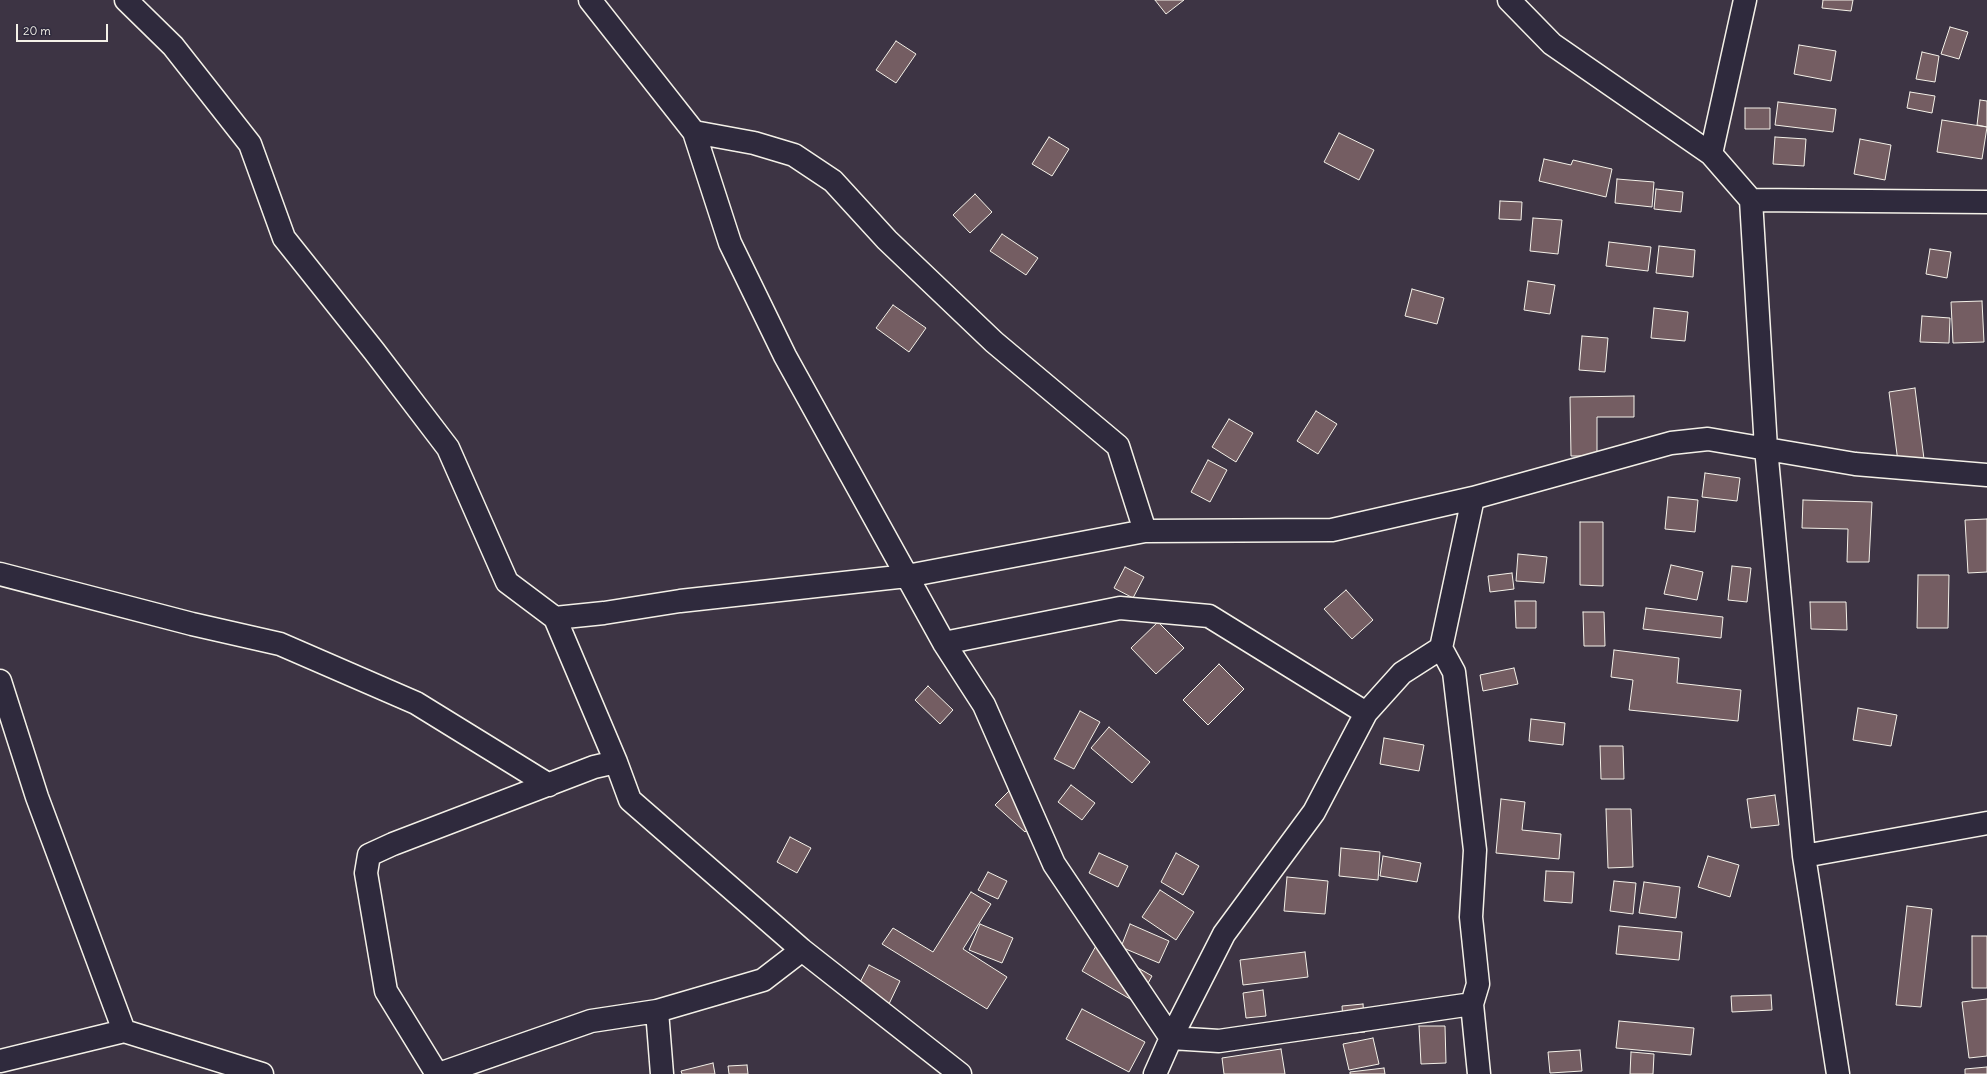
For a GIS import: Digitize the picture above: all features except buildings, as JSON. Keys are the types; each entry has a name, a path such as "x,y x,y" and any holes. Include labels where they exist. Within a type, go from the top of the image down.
{"street":[{"path":"126,0 173,46 250,144 284,238 374,351 448,448 507,582 555,618 616,762 630,800 802,950 960,1074"},
{"path":"590,0 694,132 730,242 785,356 944,643 984,706 1054,864 1171,1038"},
{"path":"1509,0 1552,44 1711,154 1751,200 1766,448 1804,856 1838,1074"},
{"path":"1711,154 1745,0"},
{"path":"694,132 754,143 794,155 834,181 886,240 994,342 1118,446 1144,531"},
{"path":"1751,200 1987,202"},
{"path":"555,618 604,613 680,601 907,576 1144,531 1332,530 1473,498 1671,443 1708,439 1855,464 1987,475"},
{"path":"1473,498 1441,648 1454,672 1475,850 1471,917 1478,984 1472,1004 1479,1074"},
{"path":"0,574 192,624 280,644 416,703 549,785"},
{"path":"944,643 1120,608 1209,616 1366,714"},
{"path":"1155,1074 1171,1038 1224,934 1314,812 1366,714 1402,673 1441,648"},
{"path":"0,681 37,797 124,1031"},
{"path":"616,762 594,767 393,844 369,855 366,873 386,991 438,1074 591,1021 657,1011 763,980 802,950"},
{"path":"1804,856 1987,823"},
{"path":"1171,1038 1219,1041 1472,1004"},
{"path":"657,1011 662,1074"},
{"path":"0,1061 124,1031 262,1074"}]}
